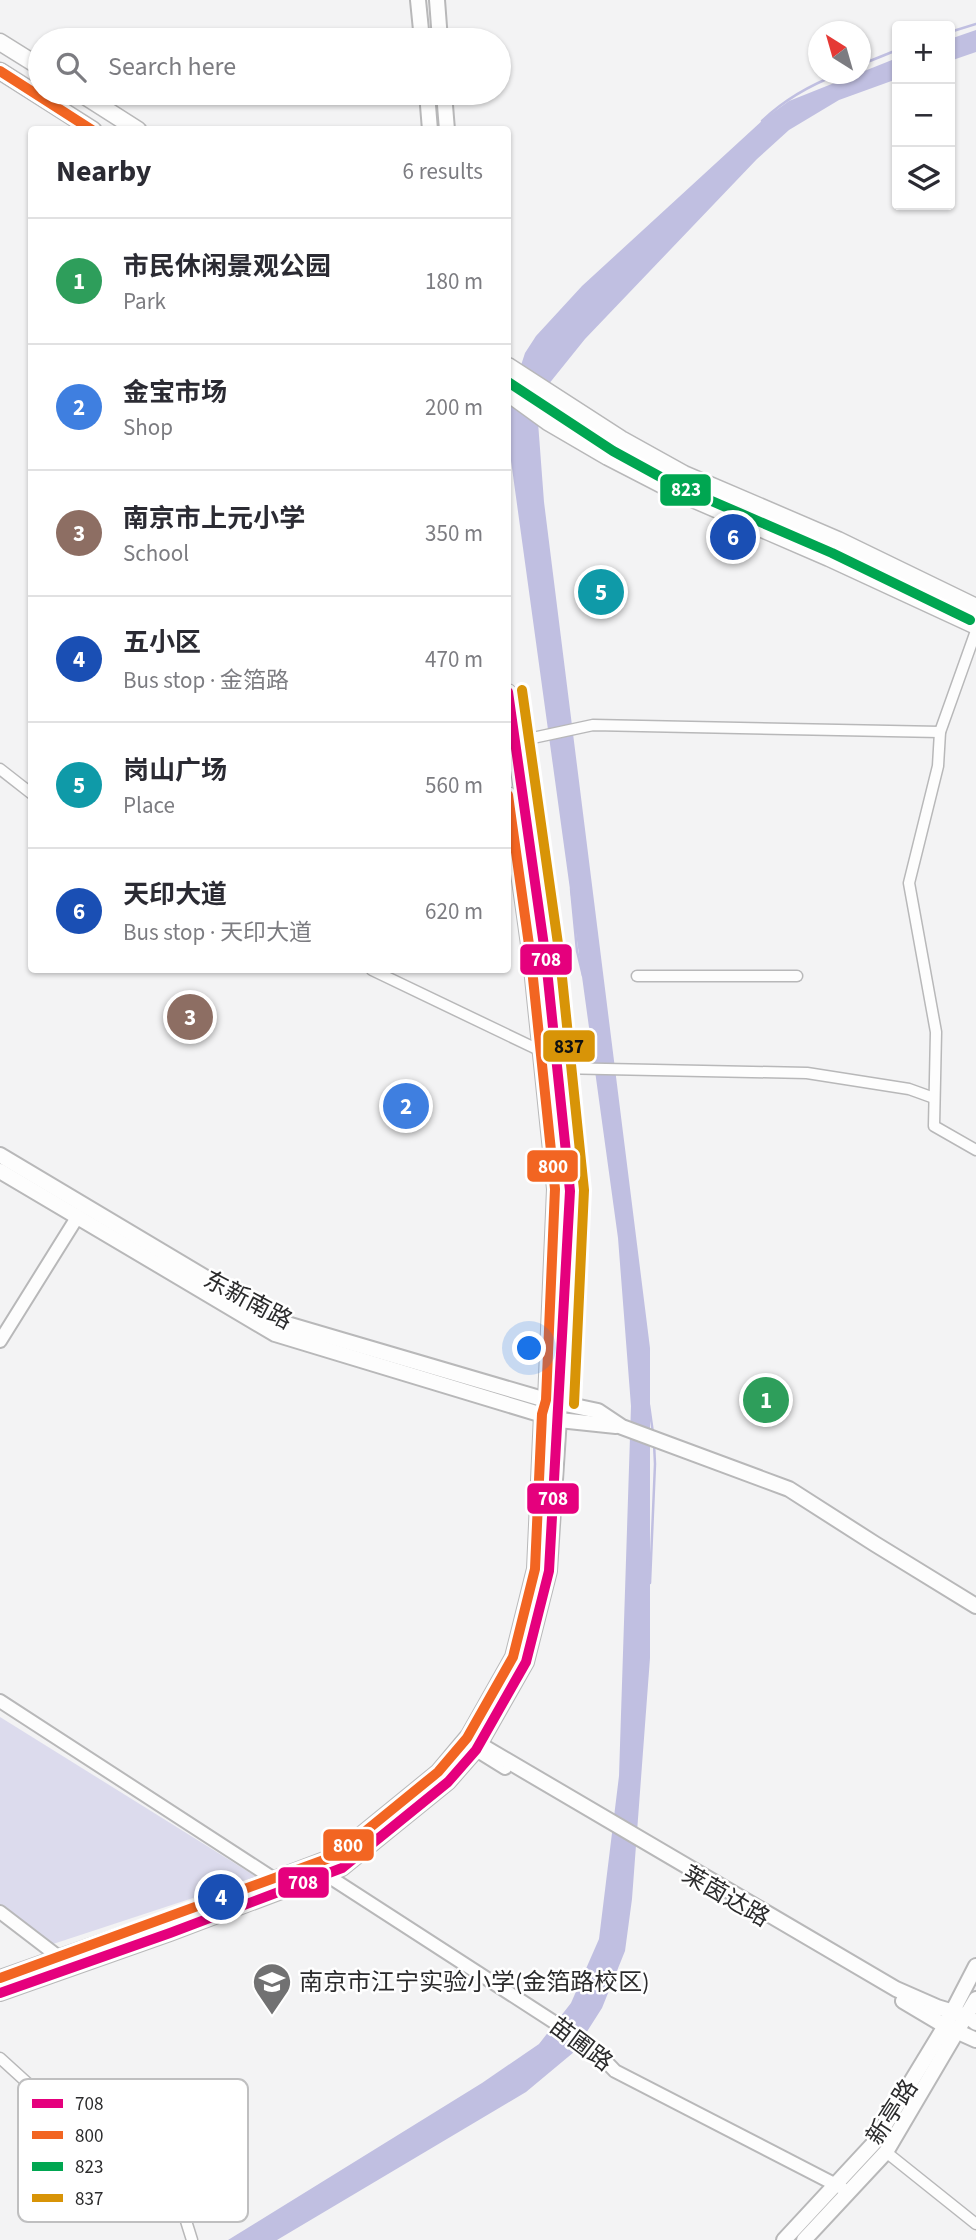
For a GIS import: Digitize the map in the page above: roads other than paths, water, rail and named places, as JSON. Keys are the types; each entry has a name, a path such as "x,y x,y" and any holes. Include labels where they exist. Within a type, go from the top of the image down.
{"main road":[{"path":"418,0 421,28"},
{"path":"437,0 439,28"},
{"path":"0,42 28,60"},
{"path":"0,71 28,89"},
{"path":"54,105 87,126"},
{"path":"99,105 132,126"},
{"path":"428,105 430,126"},
{"path":"445,105 447,126"},
{"path":"511,368 557,400 684,474 838,540 976,607"},
{"path":"511,395 548,422 672,490 829,558 976,629"},
{"path":"0,1993 62,1964 335,1856 474,1744 513,1657 535,1569 570,1191 546,960 511,716"},
{"path":"0,1978 62,1964 342,1868 448,1782 526,1661 548,1571 559,1420 550,1406 555,1189 531,959 511,816"},
{"name":"东新南路","path":"0,1155 280,1322 550,1406"},
{"name":"东新南路","path":"0,1171 275,1334 550,1406"},
{"path":"550,1406 598,1411 622,1427 789,1489 976,1605"},
{"path":"559,1420 622,1427"},
{"path":"474,1744 896,1989 965,2017"},
{"name":"莱茵达路","path":"663,1854 951,2028 976,2040"},
{"name":"新亭路","path":"965,2017 976,1966"},
{"name":"新亭路","path":"804,2240 874,2143 951,2028 965,2017 976,1999"},
{"name":"新亭路","path":"784,2240 886,2152 951,2028"}],"street":[{"path":"976,629 940,732 938,766 909,883 936,1032 934,1126 976,1150"},
{"path":"514,741 593,725 940,732"},
{"path":"0,769 28,791"},
{"path":"378,973 541,1051"},
{"path":"637,976 797,976"},
{"path":"557,1068 807,1073 909,1089 934,1098"},
{"path":"0,1341 78,1216"},
{"path":"0,1701 274,1879"},
{"name":"苗圃路","path":"325,1874 591,2046 615,2071 842,2188"},
{"path":"0,1912 62,1964"},
{"path":"0,1921 62,1964"},
{"path":"0,2058 23,2079"},
{"path":"886,2152 976,2224"},
{"path":"186,2222 192,2240"}],"water":[{"path":"976,30 976,52 955,59 955,37"},
{"path":"892,60 892,81 839,100 789,130 757,159 585,339 548,385 538,422 544,502 650,1348 650,1658 632,1899 625,1951 602,2008 574,2052 526,2092 277,2240 228,2240 482,2083 539,2044 571,2003 599,1939 619,1776 631,1406 618,1238 511,461 511,396 525,353 536,336 582,286 764,119 789,101 832,84 871,84 871,68"}],"waterway":[{"path":"955,30 976,24"},
{"path":"871,61 892,52"},
{"path":"762,121 798,93 816,84"},
{"path":"571,889 577,951 583,976"},
{"path":"649,1405 653,1433"},
{"path":"650,1583 654,1443"}],"place":[{"name":"天印大道","path":"733,537"},
{"name":"岗山广场","path":"601,592"},
{"name":"南京市上元小学","path":"190,1017"},
{"name":"金宝市场","path":"406,1106"},
{"name":"市民休闲景观公园","path":"766,1400"},
{"name":"五小区","path":"221,1897"},
{"name":"南京市江宁实验小学(金箔路校区)","path":"272,2016"}]}
